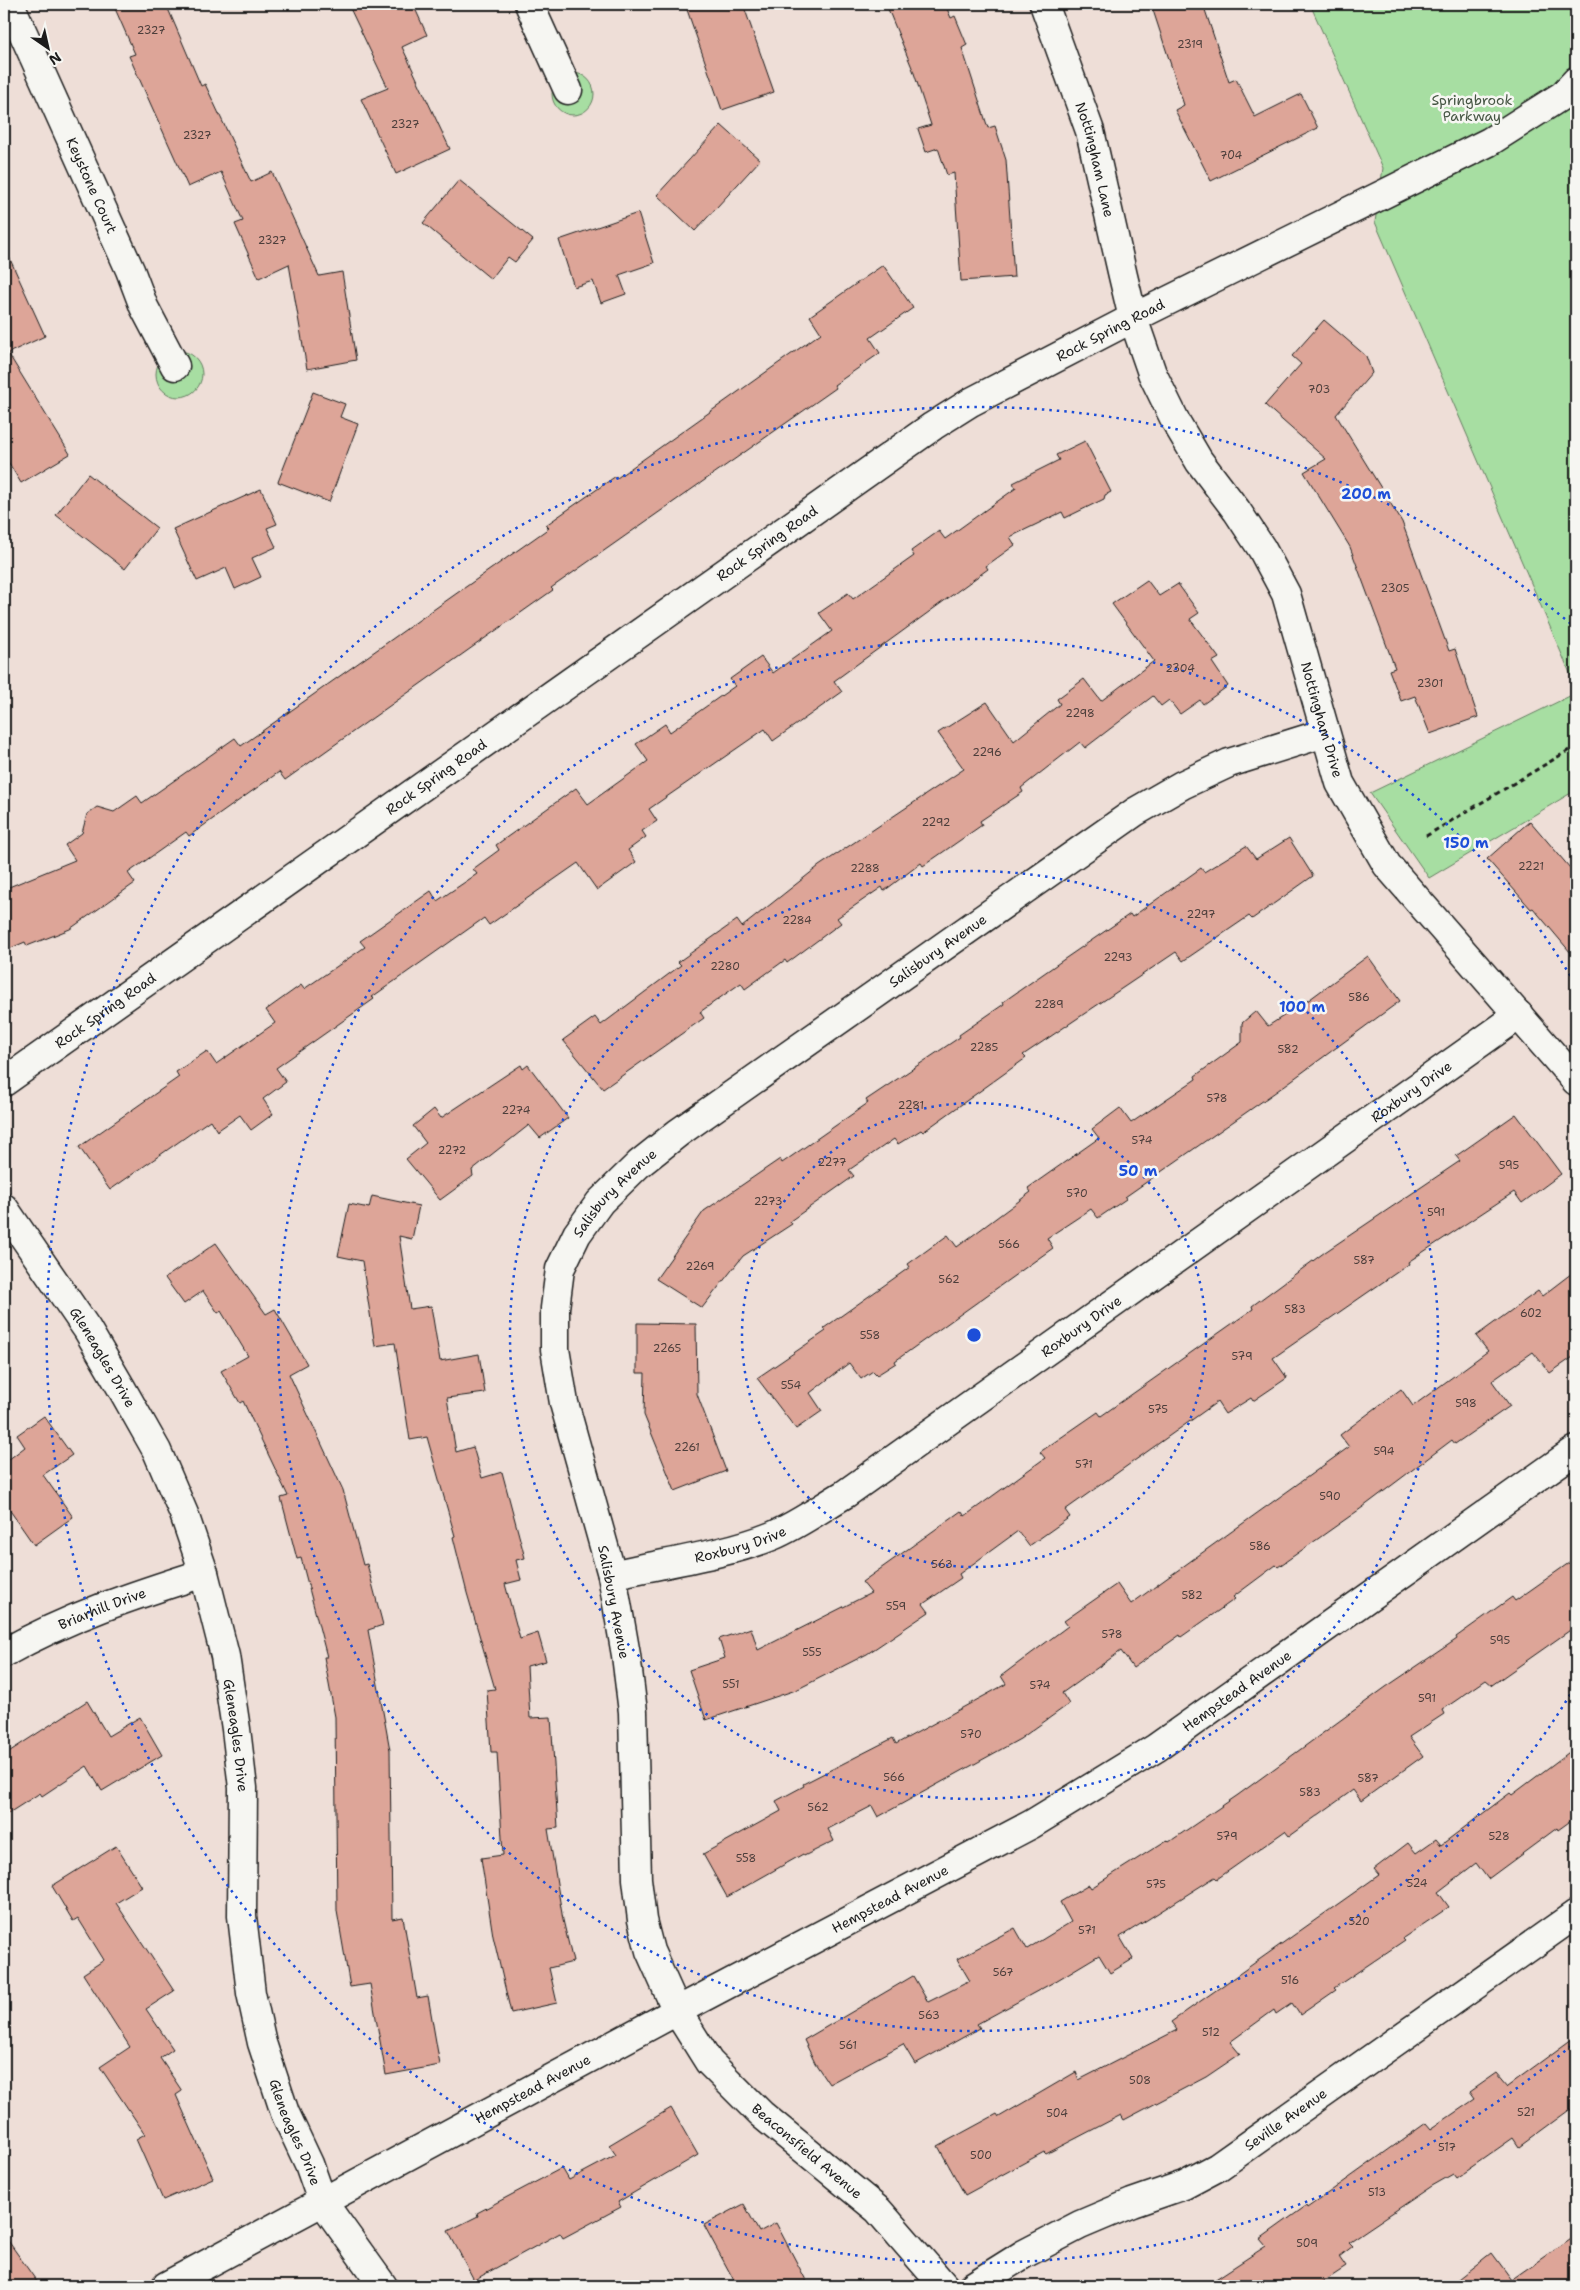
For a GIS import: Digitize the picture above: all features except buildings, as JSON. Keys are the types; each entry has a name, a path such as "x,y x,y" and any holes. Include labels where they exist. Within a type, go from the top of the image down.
{"street":[{"name":"Keystone Court","path":"10,4 130,270 144,307 175,366"},
{"path":"529,4 568,90"},
{"name":"Nottingham Lane","path":"1044,4 1090,131 1134,318"},
{"name":"Rock Spring Road","path":"4,1082 933,426 971,402 1134,318 1489,142 1563,95 1576,81"},
{"name":"Nottingham Drive","path":"1134,318 1152,373 1176,422 1199,461 1237,511 1262,549 1286,594 1340,783 1387,865 1576,1081"},
{"name":"Salisbury Avenue","path":"677,2011 650,1951 642,1920 637,1879 633,1712 612,1575 564,1403 555,1349 555,1308 560,1269 577,1234 600,1202 639,1164 678,1133 1135,812 1182,785 1229,763 1326,733"},
{"name":"Roxbury Drive","path":"612,1575 736,1547 772,1536 828,1504 1519,1015"},
{"name":"Gleneagles Drive","path":"4,1208 87,1329 157,1451 184,1514 204,1573 225,1656 243,1788 242,1916 251,1993 262,2043 285,2112 309,2164 322,2201 383,2286"},
{"name":"Hempstead Avenue","path":"166,2286 677,2011 1032,1824 1156,1748 1576,1450"},
{"name":"Briarhill Drive","path":"4,1653 34,1636 106,1604 204,1573"},
{"name":"Seville Avenue","path":"973,2286 1024,2254 1080,2225 1132,2203 1184,2185 1218,2167 1576,1914"},
{"name":"Beaconsfield Avenue","path":"677,2011 709,2062 761,2114 878,2210 944,2286"}],"path":[{"path":"1426,836 1576,746"}],"green space":[{"name":"Springbrook Parkway","path":"1310,4 1576,4 1576,687 1375,222 1383,168"},
{"path":"577,73 585,76 591,82 594,94 591,106 585,112 569,115 561,112 555,106 552,90 555,82 561,76"},
{"path":"179,351 192,355 198,361 202,374 198,387 192,393 179,397 166,393 160,387 156,374 160,361 166,355"},
{"path":"1576,693 1576,790 1429,878 1370,793"}]}
